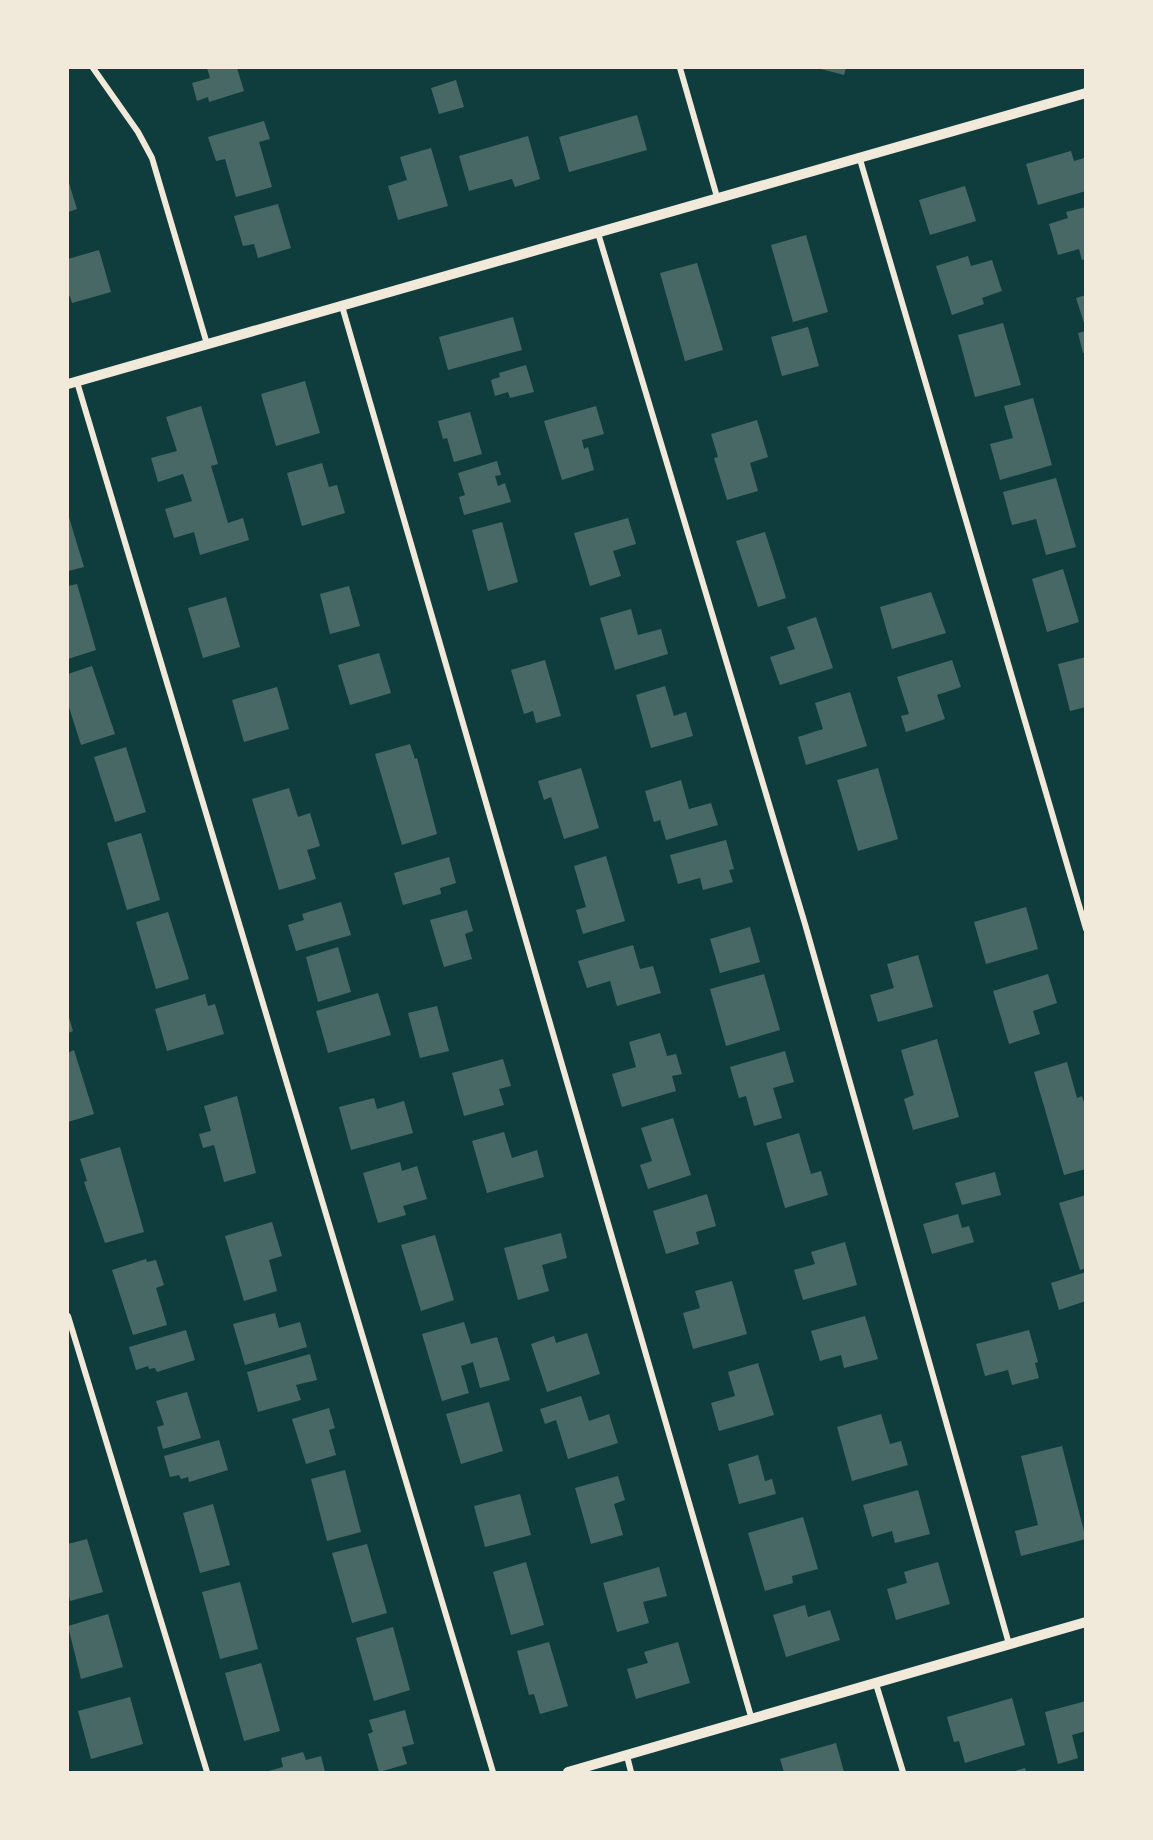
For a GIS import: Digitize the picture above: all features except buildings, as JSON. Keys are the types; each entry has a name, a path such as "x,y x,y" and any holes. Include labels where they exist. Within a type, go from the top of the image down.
{"street":[{"path":"93,68 138,132 152,158 207,344"},
{"path":"680,68 717,197"},
{"path":"493,1773 72,383 859,156 1086,93"},
{"path":"859,156 1086,929"},
{"path":"598,233 805,924 1009,1644"},
{"path":"342,306 752,1721"},
{"path":"68,1316 207,1773"},
{"path":"568,1773 1086,1622"},
{"path":"876,1684 903,1773"},
{"path":"627,1756 632,1773"}]}
